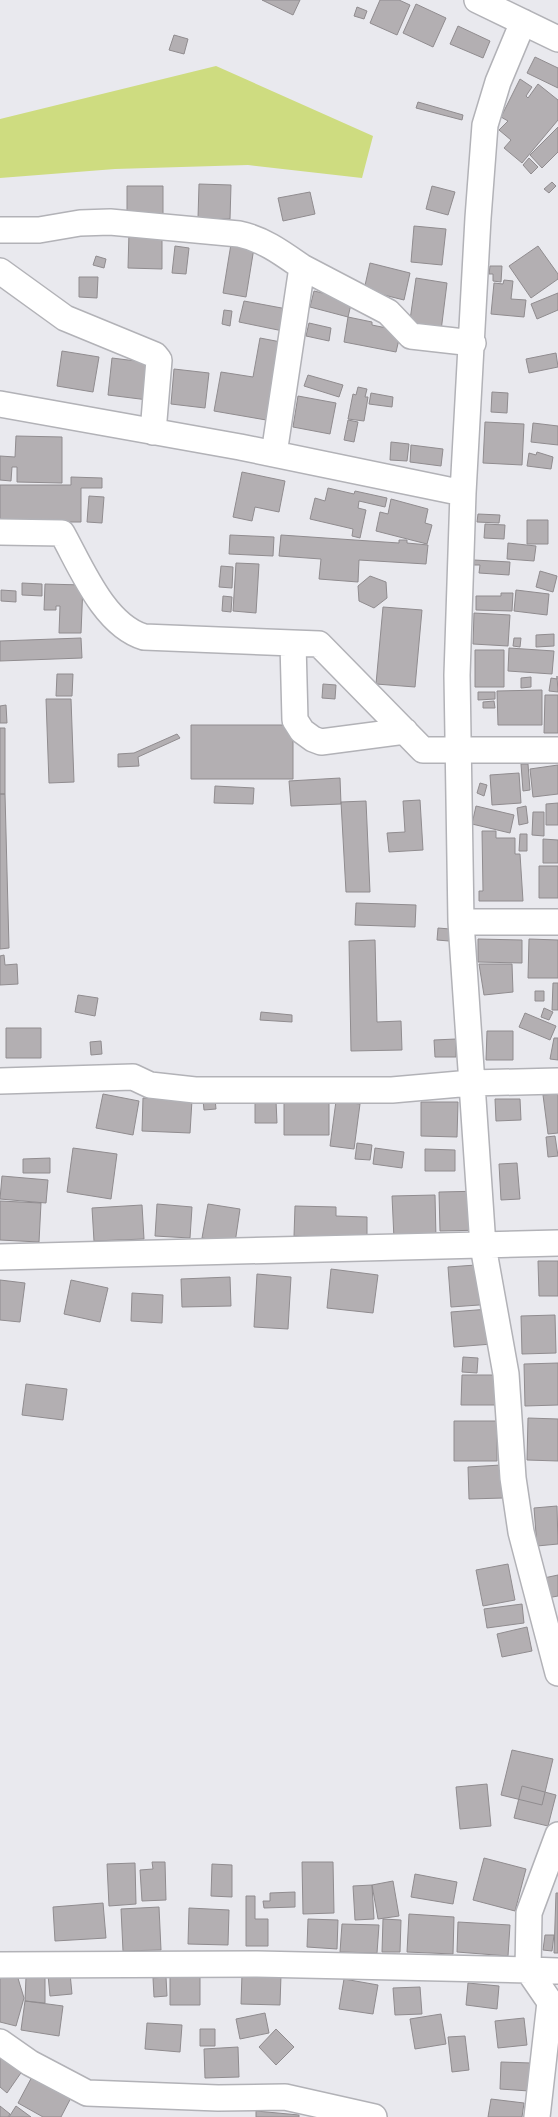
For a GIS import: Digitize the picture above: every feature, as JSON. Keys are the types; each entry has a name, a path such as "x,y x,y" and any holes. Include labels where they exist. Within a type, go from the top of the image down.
{"street":[{"path":"477,0 558,39"},
{"path":"523,22 498,82 485,125 478,218 457,675 461,922 483,1246 506,1374 513,1478 521,1532 558,1673"},
{"path":"0,230 39,230 80,223 110,222 239,234 255,238 275,248 302,267 388,312 410,336 473,344"},
{"path":"274,454 302,267"},
{"path":"0,271 64,318 155,355 159,360 153,432"},
{"path":"0,404 274,454 464,493"},
{"path":"0,532 62,533 98,598 120,624 133,634 144,637 319,644 423,750 458,752 558,750"},
{"path":"293,643 295,720 302,731 321,742 405,732"},
{"path":"461,922 558,922"},
{"path":"0,1080 133,1077 150,1085 195,1090 392,1090 471,1083 558,1080"},
{"path":"0,1257 558,1243"},
{"path":"537,2117 550,2002 528,1970 528,1913 558,1836"},
{"path":"0,1965 257,1964 558,1971"},
{"path":"0,2042 30,2063 87,2093 218,2098 284,2097 374,2117"}],"green space":[{"path":"216,66 373,136 362,178 248,165 115,169 0,178 0,119"}],"building":[{"path":"262,0 300,0 293,15"},
{"path":"380,0 399,0 410,5 397,35 370,23"},
{"path":"416,4 446,18 433,47 403,33"},
{"path":"357,7 367,11 364,19 354,16"},
{"path":"458,26 490,41 483,58 450,44"},
{"path":"174,35 188,39 184,54 169,50"},
{"path":"535,57 558,68 558,88 527,73"},
{"path":"520,79 532,87 526,96 528,98 538,84 558,100 558,120 522,163 504,148 511,140 499,130 508,121 501,117"},
{"path":"418,102 463,115 462,120 416,108"},
{"path":"558,127 558,152 542,168 530,155"},
{"path":"529,158 538,167 531,174 523,165"},
{"path":"552,182 556,186 549,193 544,189"},
{"path":"199,184 231,185 230,219 198,218"},
{"path":"127,186 163,186 163,219 127,219"},
{"path":"432,186 455,192 448,215 426,209"},
{"path":"310,192 315,214 283,221 278,198"},
{"path":"414,226 446,229 442,265 411,262"},
{"path":"129,232 162,232 162,269 128,268"},
{"path":"231,244 254,248 246,297 223,293"},
{"path":"175,246 189,248 186,274 172,273"},
{"path":"538,246 558,274 558,279 531,298 509,266"},
{"path":"96,256 106,259 104,268 93,265"},
{"path":"370,263 410,273 404,300 364,290"},
{"path":"490,266 502,266 501,282 493,281 493,274 489,274"},
{"path":"79,277 98,277 97,298 79,297"},
{"path":"416,278 447,283 441,331 409,327"},
{"path":"504,280 513,281 511,299 526,300 524,317 491,314 494,283 503,284"},
{"path":"314,291 352,300 348,317 310,307"},
{"path":"558,293 558,310 537,319 531,304"},
{"path":"244,301 287,309 283,331 239,322"},
{"path":"224,310 232,311 230,326 222,324"},
{"path":"348,317 372,322 372,325 401,331 396,352 344,342"},
{"path":"309,323 331,328 329,341 306,336"},
{"path":"260,338 286,343 272,421 214,411 221,372 253,377"},
{"path":"62,351 99,357 93,392 57,386"},
{"path":"556,353 558,367 529,373 526,359"},
{"path":"112,358 152,363 148,400 108,395"},
{"path":"174,369 209,373 205,408 171,404"},
{"path":"308,375 343,385 339,397 304,386"},
{"path":"358,387 367,389 365,397 368,397 364,421 348,419 353,394 356,395"},
{"path":"492,392 508,393 507,413 491,412"},
{"path":"371,393 393,397 392,407 369,404"},
{"path":"298,396 336,403 330,434 293,427"},
{"path":"348,420 358,422 354,442 344,440"},
{"path":"485,422 524,424 522,465 483,463"},
{"path":"533,423 558,426 558,445 531,442"},
{"path":"16,436 62,437 62,483 17,482 17,467 12,467 11,481 0,480 0,456 15,457"},
{"path":"391,442 409,444 407,461 390,460"},
{"path":"411,445 443,449 441,466 410,462"},
{"path":"537,452 553,457 551,469 527,466 529,453 536,455"},
{"path":"242,472 285,481 279,512 255,507 252,521 233,517"},
{"path":"71,477 102,478 102,488 81,488 81,522 0,522 0,485 71,485"},
{"path":"328,488 354,494 355,491 387,498 385,507 359,501 358,508 366,510 360,538 352,536 353,529 310,519 315,498 325,501"},
{"path":"89,496 104,497 102,523 87,522"},
{"path":"391,499 428,509 425,523 432,525 427,544 376,531 380,512 388,514"},
{"path":"478,514 500,515 499,523 477,522"},
{"path":"527,520 548,520 548,544 527,544"},
{"path":"485,524 505,525 504,539 484,538"},
{"path":"230,535 274,537 273,556 229,554"},
{"path":"281,535 399,543 399,540 407,540 407,543 428,545 426,564 359,560 358,582 319,579 321,559 279,556"},
{"path":"508,543 536,546 534,561 507,559"},
{"path":"474,560 510,562 509,575 479,573 480,565 474,565"},
{"path":"236,563 259,564 256,613 233,611"},
{"path":"221,566 233,567 232,588 219,587"},
{"path":"540,571 557,576 553,592 536,587"},
{"path":"370,576 386,582 387,598 374,608 359,601 358,586"},
{"path":"22,583 42,584 42,596 22,595"},
{"path":"45,584 83,585 81,633 59,633 60,606 56,606 56,610 44,610"},
{"path":"1,590 16,591 16,602 1,601"},
{"path":"516,590 549,594 547,615 514,611"},
{"path":"501,593 513,593 512,611 476,610 476,596 501,596"},
{"path":"223,596 232,597 231,612 222,611"},
{"path":"383,607 422,610 415,687 376,684"},
{"path":"474,613 510,615 508,646 473,644"},
{"path":"554,634 554,646 536,647 536,635"},
{"path":"81,638 82,658 0,661 0,641"},
{"path":"514,638 521,638 520,647 513,646"},
{"path":"509,648 554,651 552,674 508,671"},
{"path":"475,650 504,650 504,687 475,687"},
{"path":"57,674 73,674 72,696 56,696"},
{"path":"557,676 558,692 549,691 551,678 557,679"},
{"path":"531,677 531,687 521,688 521,678"},
{"path":"323,684 336,685 335,699 322,698"},
{"path":"542,690 542,725 498,725 497,691"},
{"path":"478,692 495,692 495,699 478,700"},
{"path":"545,695 558,695 558,733 544,733"},
{"path":"46,699 71,699 74,782 49,783"},
{"path":"494,701 495,708 483,708 483,702"},
{"path":"6,705 7,723 0,723 0,706"},
{"path":"191,725 293,725 293,779 191,779"},
{"path":"0,728 5,728 5,794 0,794"},
{"path":"177,734 180,738 138,757 139,766 118,767 118,754 134,753"},
{"path":"521,764 528,764 530,790 523,791"},
{"path":"558,765 558,794 533,797 530,769"},
{"path":"519,773 521,803 492,805 490,775"},
{"path":"340,778 341,804 291,806 289,781"},
{"path":"480,783 487,785 484,796 477,793"},
{"path":"215,786 254,788 253,804 214,803"},
{"path":"0,794 5,794 9,948 0,949"},
{"path":"420,800 423,850 389,852 387,833 405,832 403,801"},
{"path":"366,801 370,892 346,892 341,802"},
{"path":"558,803 558,825 546,825 546,804"},
{"path":"476,806 514,815 510,833 472,824"},
{"path":"526,806 528,823 519,825 517,808"},
{"path":"533,812 544,812 544,836 532,835"},
{"path":"482,831 496,831 496,838 515,838 515,854 520,854 523,901 479,901 479,891 483,891"},
{"path":"520,834 527,834 527,851 519,851"},
{"path":"543,839 558,840 558,863 543,863"},
{"path":"539,866 558,866 558,898 539,898"},
{"path":"356,903 416,905 415,927 355,925"},
{"path":"438,928 450,929 449,941 437,940"},
{"path":"478,939 522,940 522,963 478,962"},
{"path":"529,939 558,940 558,978 528,978"},
{"path":"375,940 377,1022 401,1021 402,1050 351,1051 349,941"},
{"path":"4,955 5,965 17,964 18,984 0,985 0,956"},
{"path":"479,964 512,964 513,992 484,995"},
{"path":"553,983 558,983 558,1010 552,1010"},
{"path":"535,991 544,991 544,1001 535,1001"},
{"path":"78,995 98,998 95,1016 75,1012"},
{"path":"544,1008 553,1012 549,1020 541,1017"},
{"path":"261,1012 292,1015 292,1022 260,1020"},
{"path":"525,1013 556,1026 550,1040 519,1027"},
{"path":"6,1028 41,1028 41,1058 6,1058"},
{"path":"487,1031 513,1031 513,1060 486,1060"},
{"path":"554,1038 558,1038 558,1060 550,1059"},
{"path":"456,1039 456,1057 435,1057 434,1040"},
{"path":"101,1041 102,1054 91,1055 90,1042"},
{"path":"103,1094 139,1101 133,1135 96,1128"},
{"path":"558,1094 558,1133 548,1134 543,1095"},
{"path":"143,1098 192,1100 190,1133 142,1131"},
{"path":"215,1099 216,1109 204,1110 203,1100"},
{"path":"284,1099 325,1099 325,1103 329,1103 329,1135 284,1135"},
{"path":"495,1099 520,1099 521,1120 496,1121"},
{"path":"276,1101 277,1123 255,1123 255,1102"},
{"path":"336,1101 360,1104 354,1149 330,1146"},
{"path":"421,1102 458,1102 457,1137 421,1136"},
{"path":"555,1136 558,1156 548,1157 546,1137"},
{"path":"357,1143 372,1145 370,1160 355,1159"},
{"path":"73,1148 117,1154 111,1199 67,1192"},
{"path":"375,1148 404,1152 402,1168 373,1164"},
{"path":"425,1149 455,1150 455,1171 425,1171"},
{"path":"50,1158 50,1173 23,1173 23,1159"},
{"path":"517,1163 520,1199 501,1200 499,1164"},
{"path":"2,1176 48,1180 46,1203 0,1199"},
{"path":"484,1191 485,1230 440,1231 439,1192"},
{"path":"435,1195 436,1238 394,1239 392,1196"},
{"path":"0,1201 41,1203 39,1242 0,1240"},
{"path":"157,1204 192,1207 190,1238 155,1236"},
{"path":"208,1204 240,1209 235,1243 202,1238"},
{"path":"142,1205 144,1239 94,1241 92,1208"},
{"path":"295,1206 336,1207 336,1216 367,1217 367,1238 294,1236"},
{"path":"538,1261 558,1261 558,1296 539,1296"},
{"path":"490,1264 493,1304 451,1307 448,1267"},
{"path":"331,1269 378,1275 373,1313 327,1308"},
{"path":"257,1274 291,1277 288,1329 254,1327"},
{"path":"230,1277 231,1306 182,1307 181,1279"},
{"path":"0,1280 25,1283 20,1322 0,1320"},
{"path":"71,1280 108,1288 100,1322 64,1314"},
{"path":"132,1293 163,1295 162,1323 131,1321"},
{"path":"489,1309 492,1344 454,1347 451,1312"},
{"path":"555,1315 556,1353 522,1354 521,1316"},
{"path":"463,1357 478,1358 477,1373 462,1372"},
{"path":"558,1363 558,1405 525,1406 524,1364"},
{"path":"462,1375 496,1375 496,1405 461,1405"},
{"path":"26,1384 67,1389 63,1420 22,1415"},
{"path":"528,1418 558,1419 558,1461 527,1460"},
{"path":"454,1421 497,1421 497,1461 454,1461"},
{"path":"501,1465 503,1498 469,1499 468,1467"},
{"path":"557,1506 558,1544 537,1546 534,1508"},
{"path":"508,1564 515,1600 483,1606 476,1570"},
{"path":"558,1575 558,1596 547,1598 544,1578"},
{"path":"522,1604 524,1623 487,1628 484,1609"},
{"path":"527,1627 532,1651 502,1657 497,1634"},
{"path":"512,1750 553,1759 542,1805 501,1795"},
{"path":"487,1784 491,1826 460,1829 456,1787"},
{"path":"522,1786 556,1795 548,1826 514,1818"},
{"path":"484,1858 526,1869 515,1911 473,1900"},
{"path":"152,1862 165,1862 166,1900 142,1901 140,1870 153,1869"},
{"path":"302,1862 333,1862 334,1913 303,1914"},
{"path":"135,1863 136,1904 109,1906 107,1864"},
{"path":"212,1864 232,1865 232,1897 211,1896"},
{"path":"415,1874 457,1882 453,1904 411,1897"},
{"path":"393,1881 399,1916 378,1919 372,1885"},
{"path":"372,1885 374,1919 355,1920 353,1886"},
{"path":"295,1892 295,1907 264,1908 263,1901 270,1901 270,1893"},
{"path":"556,1893 558,1893 558,1953 554,1953"},
{"path":"246,1896 255,1896 255,1919 268,1919 268,1946 246,1946"},
{"path":"103,1903 106,1938 55,1941 53,1907"},
{"path":"159,1907 161,1950 123,1951 121,1909"},
{"path":"189,1908 229,1910 228,1945 188,1944"},
{"path":"409,1914 454,1917 453,1954 407,1952"},
{"path":"308,1919 338,1920 337,1949 307,1947"},
{"path":"383,1919 401,1920 400,1952 382,1952"},
{"path":"458,1922 510,1925 508,1956 457,1952"},
{"path":"342,1924 379,1925 377,1953 340,1952"},
{"path":"545,1935 554,1935 552,1951 543,1950"},
{"path":"70,1973 72,1994 50,1996 48,1975"},
{"path":"170,1973 200,1974 200,2005 170,2005"},
{"path":"242,1974 281,1975 280,2005 241,2004"},
{"path":"17,1975 24,1998 16,2026 0,2022 0,1976"},
{"path":"26,1977 45,1977 45,2003 25,2001"},
{"path":"166,1977 167,1996 154,1997 153,1978"},
{"path":"344,1979 378,1985 373,2014 339,2009"},
{"path":"468,1983 499,1986 497,2009 466,2005"},
{"path":"420,1987 422,2014 395,2015 393,1988"},
{"path":"25,2001 63,2006 59,2036 21,2030"},
{"path":"265,2013 269,2033 240,2039 236,2019"},
{"path":"441,2014 446,2044 415,2049 410,2019"},
{"path":"524,2018 527,2045 498,2048 495,2021"},
{"path":"147,2023 182,2025 180,2052 145,2049"},
{"path":"200,2029 215,2029 215,2046 200,2046"},
{"path":"276,2029 294,2047 276,2065 259,2047"},
{"path":"465,2036 469,2070 452,2072 448,2037"},
{"path":"238,2047 239,2077 205,2078 204,2049"},
{"path":"0,2050 25,2067 7,2093 0,2087"},
{"path":"501,2062 531,2063 529,2091 500,2089"},
{"path":"34,2073 73,2094 61,2117 43,2117 18,2103"},
{"path":"491,2099 524,2103 522,2117 488,2117"},
{"path":"0,2106 10,2114 8,2117 0,2117"},
{"path":"16,2106 31,2117 9,2117"},
{"path":"256,2111 299,2115 299,2117 256,2117"}]}
